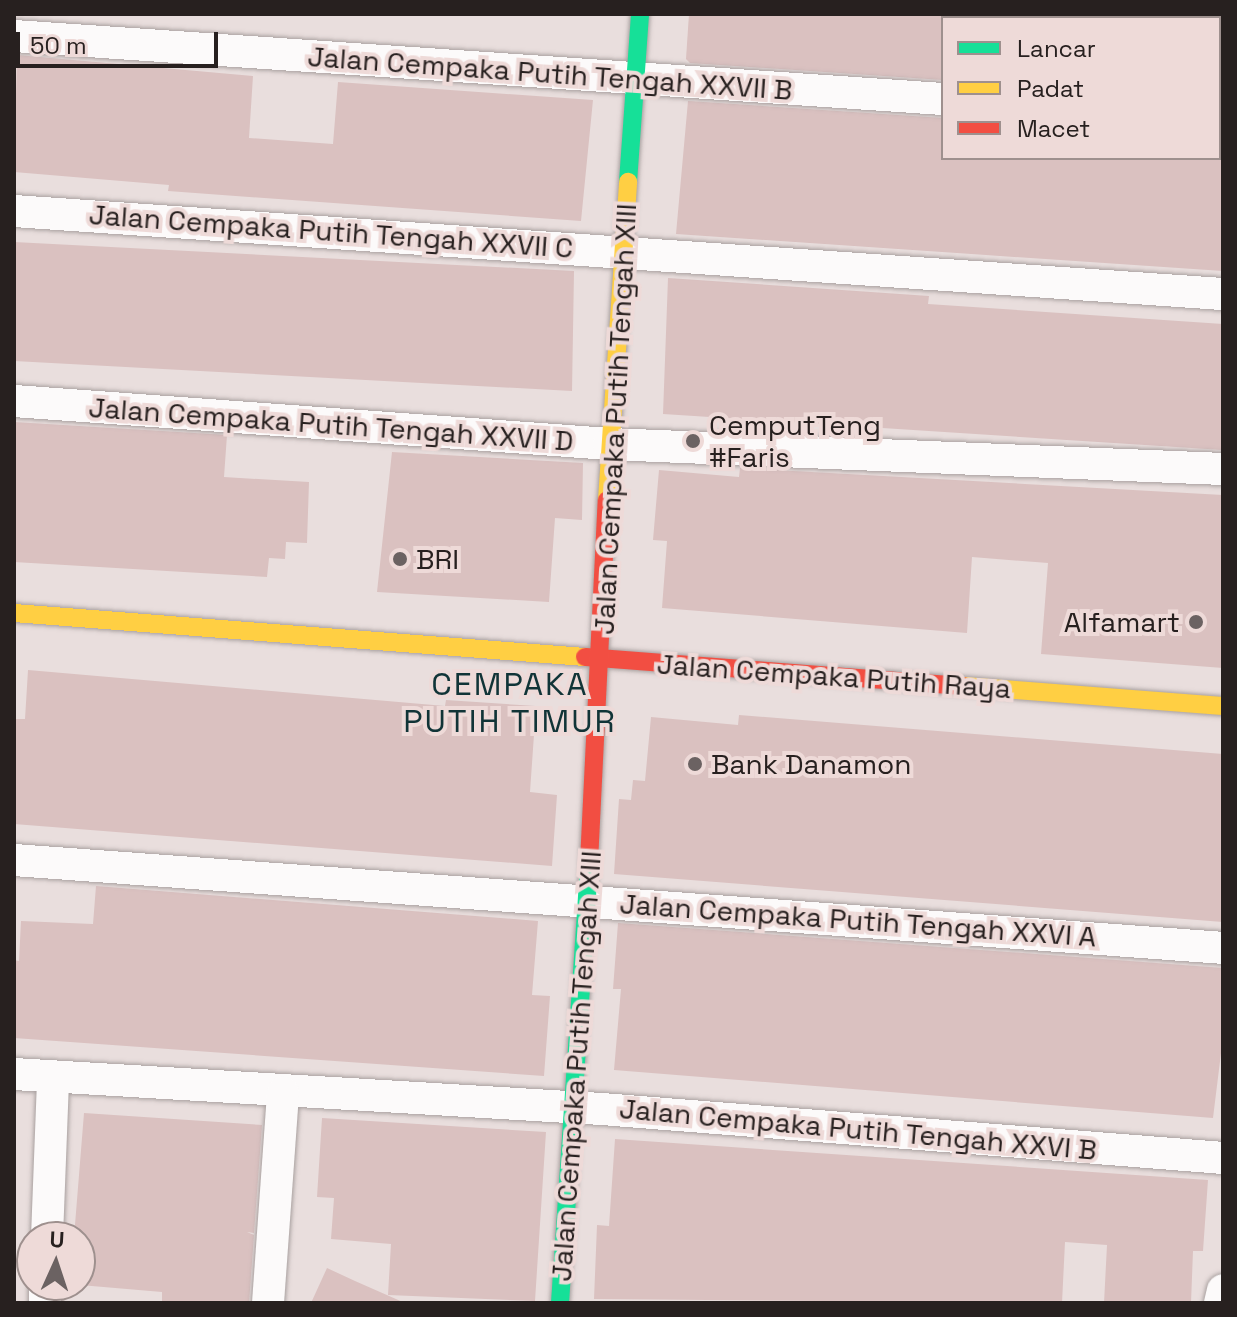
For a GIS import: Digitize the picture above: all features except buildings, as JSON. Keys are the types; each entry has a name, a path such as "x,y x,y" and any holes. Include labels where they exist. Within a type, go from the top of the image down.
{"street":[{"name":"Jalan Cempaka Putih Tengah XIII","path":"560,1303 603,659 609,444 640,14"},
{"name":"Jalan Cempaka Putih Tengah XXVII B","path":"14,36 941,99"},
{"name":"Jalan Cempaka Putih Tengah XXVII C","path":"14,211 623,250 1223,294"},
{"name":"Jalan Cempaka Putih Tengah XXVII D","path":"14,401 609,444 1223,469"},
{"name":"Jalan Cempaka Putih Raya","path":"14,613 1223,706"},
{"name":"Jalan Cempaka Putih Tengah XXVI A","path":"14,860 587,899 1223,948"},
{"name":"Jalan Cempaka Putih Tengah XXVI B","path":"14,1074 283,1093 575,1108 1223,1158"},
{"path":"48,1221 53,1078"},
{"path":"268,1303 283,1093"},
{"path":"1220,1303 1223,1290"}],"traffic: fast":[{"path":"628,182 640,14"},
{"path":"560,1303 589,862"}],"traffic: slow":[{"path":"607,500 628,182"},
{"path":"14,613 585,657"},
{"path":"963,686 1223,706"}],"traffic: jam":[{"path":"589,862 607,500"},
{"path":"585,657 963,686"}],"place":[{"name":"CemputTeng #Faris","path":"693,441"},
{"name":"BRI","path":"400,559"},
{"name":"Alfamart","path":"1196,622"},
{"name":"Bank Danamon","path":"695,764"}],"district":[{"name":"CEMPAKA PUTIH TIMUR","path":"510,704"}]}
